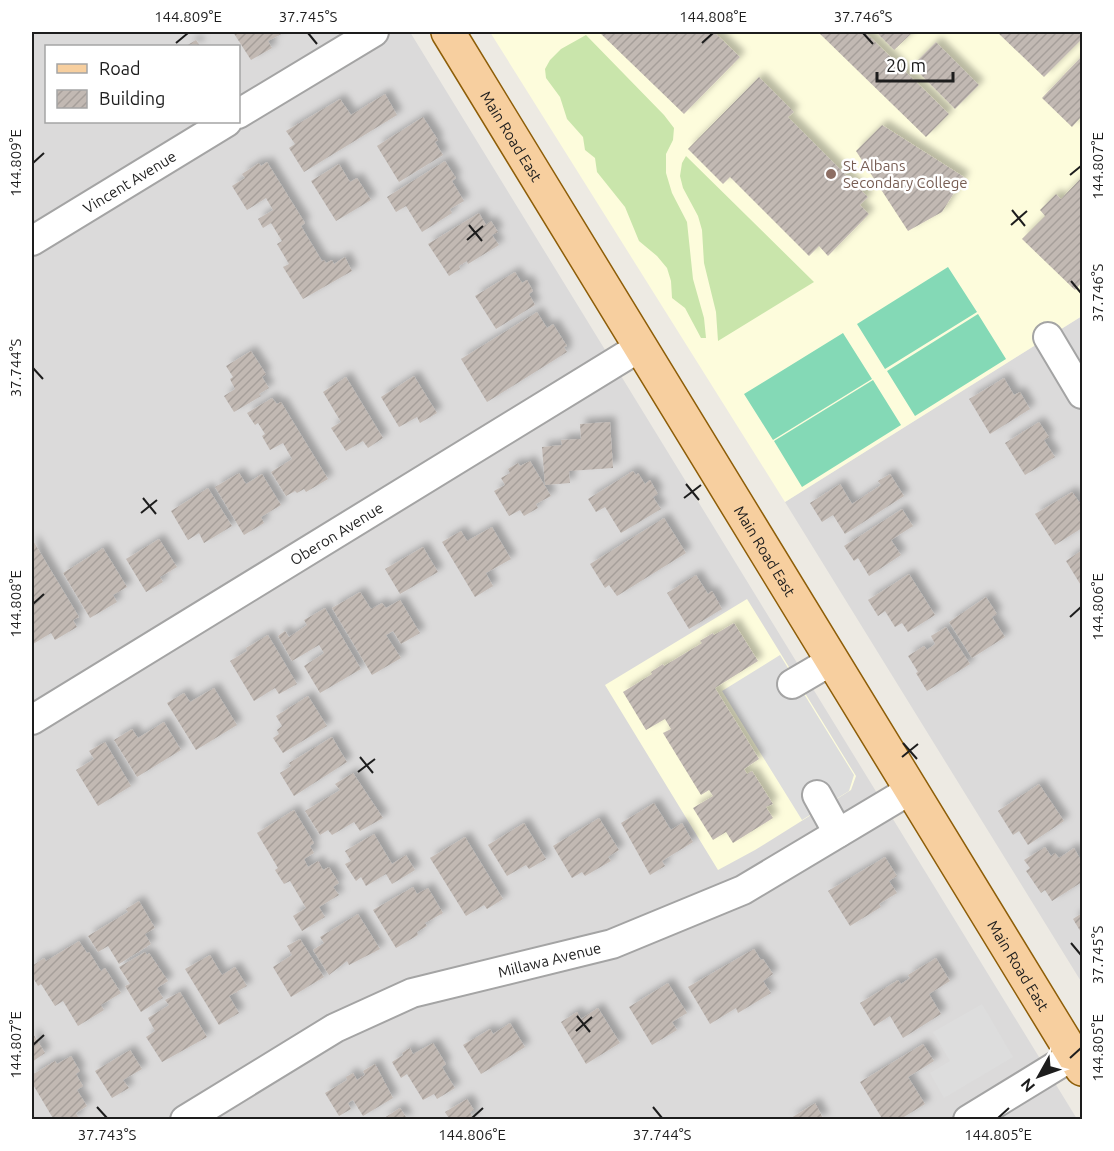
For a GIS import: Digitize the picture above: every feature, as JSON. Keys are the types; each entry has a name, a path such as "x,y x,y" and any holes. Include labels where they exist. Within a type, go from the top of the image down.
{"main road":[{"name":"Main Road East","path":"448,32 1078,1062"}],"street":[{"path":"240,113 374,32"},
{"name":"Vincent Avenue","path":"32,241 224,123"},
{"path":"1048,337 1083,394"},
{"name":"Oberon Avenue","path":"32,720 640,347"},
{"path":"792,684 833,660"},
{"name":"Millawa Avenue","path":"184,1119 335,1028 412,993 612,944 744,890 912,789"},
{"path":"817,795 838,833"},
{"path":"968,1119 1078,1062"}],"shaded area":[{"path":"32,32 410,32 1077,1119 32,1119"},
{"name":"St Albans Secondary College","path":"490,32 1082,32 1082,316 785,502"},
{"path":"1082,316 1082,983 785,502"},
{"path":"747,599 856,776 851,790 755,850 718,870 605,685"},
{"path":"780,655 854,775 849,791 802,820 722,691"},
{"path":"982,1004 1013,1057 944,1098 930,1073 950,1061 933,1032"}],"green space":[{"path":"586,35 674,128 673,140 666,154 666,173 672,193 687,222 693,279 704,318 706,338 701,338 685,308 672,298 671,281 667,268 639,241 625,207 597,172 595,158 585,150 583,137 567,119 560,97 546,78 545,69 550,60 561,49"},
{"path":"686,156 814,282 718,341 716,312 704,263 702,230 680,176 682,163"},
{"path":"948,267 977,312 885,369 857,324"},
{"path":"978,314 1006,359 915,416 887,371"},
{"path":"843,333 872,379 773,440 744,394"},
{"path":"873,380 901,425 802,487 774,441"}],"building":[{"path":"233,32 285,32 268,41 272,48 251,60"},
{"path":"599,32 714,32 740,57 684,114"},
{"path":"818,32 865,32 949,114 926,137"},
{"path":"876,32 913,32 894,50"},
{"path":"997,32 1082,32 1082,39 1044,77"},
{"path":"196,40 199,45 188,45"},
{"path":"936,42 979,85 955,109 912,66"},
{"path":"1082,56 1082,116 1072,127 1042,98"},
{"path":"759,77 794,112 788,117 868,197 860,205 869,214 828,256 819,246 809,256 730,177 723,184 688,149"},
{"path":"385,94 397,115 304,172 289,148 295,144 286,131 340,99 351,115"},
{"path":"423,117 438,140 435,142 443,155 399,182 377,146"},
{"path":"882,125 964,177 942,212 908,231 856,151"},
{"path":"445,161 456,178 452,181 464,201 450,209 452,213 422,232 406,206 396,212 387,197"},
{"path":"267,162 305,223 301,226 322,261 326,263 332,260 334,264 345,257 352,271 303,299 283,267 289,264 277,244 282,241 271,223 263,228 258,219 273,210 266,198 247,210 232,186 245,178 242,174 259,163 261,166"},
{"path":"339,164 350,182 357,178 371,200 336,221 311,181"},
{"path":"1082,177 1082,282 1075,290 1022,239 1045,216 1040,210 1056,194 1061,199"},
{"path":"479,213 486,225 491,221 498,232 492,235 499,245 468,264 467,261 449,276 428,244"},
{"path":"515,272 522,283 527,280 533,291 529,294 535,305 496,329 475,296"},
{"path":"537,312 547,328 553,324 567,346 564,347 567,352 487,402 461,359"},
{"path":"251,351 266,374 262,377 269,388 259,394 261,396 234,412 224,396 235,389 230,379 233,377 226,366"},
{"path":"414,376 437,413 420,423 417,417 399,427 381,397"},
{"path":"346,377 383,438 368,448 363,441 346,451 331,428 341,422 323,392"},
{"path":"1004,378 1014,395 1020,392 1030,409 990,434 969,399"},
{"path":"272,398 277,404 281,402 328,479 306,492 304,489 286,496 271,472 292,459 283,443 270,450 262,436 265,434 258,423 255,425 247,413"},
{"path":"610,422 613,468 569,471 570,483 545,485 542,447 562,445 561,440 581,439 580,424"},
{"path":"1039,422 1049,437 1044,440 1055,457 1025,475 1005,443"},
{"path":"530,461 551,496 536,504 538,508 524,516 520,510 509,516 494,491 505,485 501,478 510,473 508,469 518,463 520,466"},
{"path":"633,471 636,475 638,473 645,484 650,480 658,494 653,497 661,509 621,533 605,507 596,512 588,499"},
{"path":"239,473 246,484 262,474 281,505 261,517 264,523 244,535 215,487"},
{"path":"890,474 904,496 845,534 833,515 822,522 810,503 840,484 852,504 881,485 878,481"},
{"path":"208,488 232,526 204,543 199,533 188,540 171,511"},
{"path":"1072,492 1082,506 1082,528 1055,545 1035,514"},
{"path":"902,509 913,526 891,540 901,555 869,576 858,558 854,561 844,546"},
{"path":"664,518 686,553 617,596 609,585 605,588 590,564"},
{"path":"492,527 511,559 486,573 493,586 475,597 442,542 461,531 467,541"},
{"path":"32,539 79,617 73,620 77,627 55,640 51,633 33,644 32,641"},
{"path":"159,539 177,567 160,577 163,582 146,592 126,559"},
{"path":"423,547 438,572 400,594 385,569"},
{"path":"103,548 127,587 113,595 117,602 90,618 63,573"},
{"path":"1082,550 1082,587 1066,561"},
{"path":"909,574 935,615 908,632 902,623 895,627 885,611 878,616 868,600"},
{"path":"696,575 708,594 712,591 722,609 689,629 667,593"},
{"path":"360,592 371,609 382,603 386,608 400,600 420,633 401,644 393,631 386,635 401,658 372,675 332,608"},
{"path":"986,597 997,614 992,617 1005,637 972,658 949,622"},
{"path":"325,608 361,669 320,693 304,666 324,653 319,645 292,661 278,636 285,631 289,637 307,625 304,620"},
{"path":"734,623 758,661 715,688 759,759 744,769 747,774 752,771 773,804 766,807 773,818 733,843 726,832 713,840 693,808 713,796 709,790 701,795 663,733 671,729 665,719 646,730 623,692 652,674 651,672 663,664 664,666 702,643 700,641"},
{"path":"946,627 970,664 927,691 908,656 924,646 927,650 935,644 931,636"},
{"path":"268,635 297,684 279,694 275,688 254,701 230,661"},
{"path":"214,688 237,725 196,750 167,703 184,693 190,702"},
{"path":"308,696 327,726 283,753 273,738 279,734 277,730 282,726 276,716"},
{"path":"164,722 181,750 137,777 114,740 132,729 138,738"},
{"path":"332,737 347,762 294,796 280,773 291,766 289,763"},
{"path":"105,742 131,786 98,806 76,770 94,759 89,751"},
{"path":"353,773 383,818 360,831 354,822 332,835 328,830 320,835 305,811 340,790 335,784"},
{"path":"1039,784 1064,821 1028,845 1019,831 1013,835 998,811"},
{"path":"654,803 671,830 682,823 693,842 662,861 665,866 650,875 621,823"},
{"path":"294,810 314,843 310,846 314,853 304,859 308,867 318,861 323,870 329,867 339,883 333,887 339,895 319,907 325,917 302,931 293,916 306,908 290,881 284,884 275,870 278,868 257,833"},
{"path":"599,818 619,850 608,857 611,861 585,876 582,872 572,878 553,846"},
{"path":"524,823 546,859 529,869 526,865 507,876 488,845"},
{"path":"374,834 392,864 406,855 415,870 392,884 386,874 366,886 361,877 356,881 345,864 351,861 345,851"},
{"path":"465,837 503,899 487,909 484,905 466,916 430,858"},
{"path":"1045,847 1051,856 1055,853 1059,858 1074,848 1082,862 1082,882 1052,901 1045,890 1041,893 1026,871 1030,868 1024,860"},
{"path":"885,857 897,876 889,881 897,893 879,904 881,907 850,926 828,891"},
{"path":"413,887 417,894 428,888 443,913 425,923 427,926 417,932 418,935 396,948 373,910"},
{"path":"139,901 155,928 145,934 151,944 119,964 108,946 98,952 88,936 128,912 126,909"},
{"path":"1082,913 1082,934 1073,919"},
{"path":"358,914 380,949 349,965 347,961 329,975 313,950 324,943 320,937"},
{"path":"300,939 324,977 291,997 273,967 292,955 287,946"},
{"path":"79,941 101,971 105,968 121,993 101,1005 104,1010 78,1026 63,1001 55,1006 41,984 38,986 32,976 32,966 44,958 46,961"},
{"path":"754,949 773,974 763,981 771,993 738,1013 736,1008 710,1024 688,987"},
{"path":"145,952 147,955 149,953 168,981 157,988 163,998 141,1012 125,986 130,984 119,967"},
{"path":"210,955 222,975 235,967 247,986 229,996 239,1013 219,1025 185,969"},
{"path":"936,958 950,981 929,994 941,1014 903,1038 890,1016 874,1026 860,1003 898,980 901,984 910,978 908,975"},
{"path":"668,983 687,1013 672,1022 677,1030 652,1045 629,1007"},
{"path":"180,992 207,1037 162,1062 146,1037 155,1031 148,1018 169,1005 165,1000"},
{"path":"598,1008 620,1043 586,1064 561,1022 577,1012 581,1019"},
{"path":"510,1023 525,1047 481,1074 463,1045 490,1029 493,1034"},
{"path":"32,1032 45,1053 32,1062"},
{"path":"433,1043 446,1064 442,1067 455,1088 437,1099 434,1094 423,1100 407,1074 401,1078 392,1062 410,1048 413,1054"},
{"path":"923,1044 934,1061 908,1077 925,1104 899,1120 883,1120 860,1082"},
{"path":"130,1050 142,1069 123,1080 129,1088 112,1098 95,1071"},
{"path":"71,1056 80,1071 76,1074 83,1086 77,1090 87,1106 76,1113 78,1117 75,1120 54,1120 32,1083 32,1075 55,1061 57,1064"},
{"path":"375,1064 393,1098 363,1116 353,1100 348,1103 351,1109 339,1116 325,1093 347,1080 346,1077 353,1073 357,1080 365,1075 363,1071"},
{"path":"467,1099 474,1110 470,1112 474,1120 450,1120 445,1112"},
{"path":"815,1103 824,1120 788,1120"},
{"path":"400,1108 408,1120 381,1120"}],"place":[{"name":"St Albans Secondary College","path":"831,174"}]}
